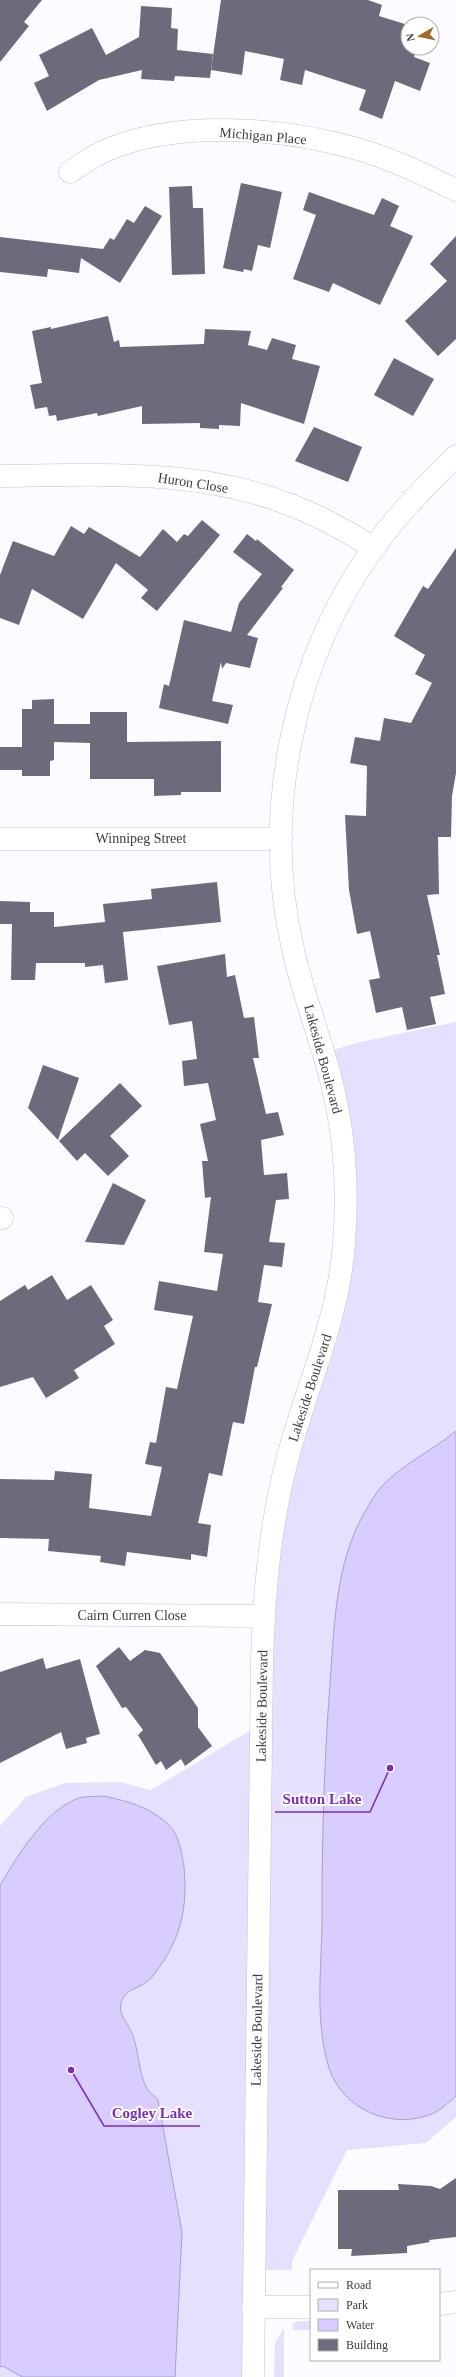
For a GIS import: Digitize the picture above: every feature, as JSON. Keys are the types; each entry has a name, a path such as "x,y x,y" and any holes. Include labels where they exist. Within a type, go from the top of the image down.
{"street":[{"name":"Michigan Place","path":"70,172 106,150 157,135 206,131 254,132 291,135 360,150 419,172 456,190"},
{"name":"Lakeside Boulevard","path":"253,2377 264,1616 271,1536 278,1496 300,1415 327,1337 337,1296 344,1242 346,1195 340,1124 332,1082 292,946 285,905 281,839 284,782 301,702 328,627 374,548 420,492 456,456"},
{"name":"Huron Close","path":"0,476 137,475 200,482 245,491 292,505 342,528 374,548"},
{"name":"Winnipeg Street","path":"0,839 281,839"},
{"name":"Cairn Curren Close","path":"0,1614 264,1616"},
{"path":"440,2304 456,2302"},
{"path":"253,2307 310,2307"}],"green space":[{"path":"456,1022 456,2117 426,2143 347,2150 292,2261 292,2270 254,2270 253,2377 0,2377 0,1826 26,1797 65,1783 120,1782 151,1790 261,1724 263,1616 344,1242 323,1053 360,1042"},
{"path":"299,2321 310,2321 310,2330 293,2330 293,2323"},
{"path":"284,2328 284,2377 274,2377 275,2343"}],"water":[{"path":"456,1431 456,2096 432,2114 416,2118 385,2118 370,2113 357,2105 345,2095 336,2083 329,2068 324,2049 320,2012 322,1859 326,1742 337,1604 344,1565 357,1527 369,1504 380,1488 392,1476"},
{"path":"103,1796 132,1803 150,1811 166,1823 173,1830 177,1838 184,1867 185,1898 180,1925 175,1938 162,1964 149,1981 128,1992 124,1996 121,2005 121,2013 134,2038 144,2082 147,2089 158,2100 182,2232 175,2377 22,2377 3,2366 0,2367 0,1886 23,1848 55,1812 79,1798"}],"building":[{"path":"0,0 42,0 24,22 29,26 0,62"},
{"path":"221,0 368,0 382,5 379,16 400,23 400,56 414,56 430,63 420,91 395,81 382,119 359,110 366,90 305,70 302,85 280,80 284,59 245,51 242,75 211,70"},
{"path":"141,6 172,8 171,28 178,29 177,50 213,54 210,78 175,76 174,81 141,79 142,70 99,80 47,111 34,83 49,76 39,55 92,28 106,55 139,37"},
{"path":"241,183 282,192 270,248 258,245 252,271 244,269 243,272 223,268"},
{"path":"192,186 193,208 203,208 205,274 172,275 169,187"},
{"path":"309,192 374,215 382,198 399,206 390,226 413,236 380,305 333,283 329,292 293,279 316,215 303,210"},
{"path":"145,206 162,216 120,283 81,258 79,273 48,269 47,277 0,272 0,237 103,249 110,238 114,240 127,219 134,223"},
{"path":"456,236 456,339 438,356 405,321 447,281 430,264"},
{"path":"108,316 114,342 119,340 120,347 204,344 205,329 251,331 248,345 267,350 272,338 296,345 292,359 320,366 304,424 241,403 240,426 219,425 219,429 200,428 200,423 142,424 142,406 98,416 97,413 57,421 56,415 49,416 47,407 35,409 30,385 42,383 32,331 51,327 51,329"},
{"path":"394,358 434,379 413,416 374,395"},
{"path":"314,427 362,447 348,482 295,461"},
{"path":"202,520 220,535 157,611 141,598 148,590 116,563 83,619 32,589 19,625 0,618 0,575 13,541 54,556 71,526 84,534 89,527 140,557 163,529 177,542 184,534 188,536"},
{"path":"247,534 256,541 257,539 294,570 281,587 283,588 247,635 258,638 250,668 226,663 222,669 221,662 212,701 233,705 228,724 159,708 164,684 169,686 184,620 231,632 239,603 262,574 233,552"},
{"path":"456,548 456,773 452,796 451,837 438,837 439,894 427,895 440,955 437,955 445,994 430,997 436,1024 407,1030 402,1007 376,1013 369,980 380,978 370,931 357,934 349,890 345,815 366,816 367,766 350,763 355,737 380,741 384,718 411,723 432,683 415,674 425,655 394,636 423,586 428,589"},
{"path":"54,699 54,724 90,724 90,712 127,712 127,742 221,741 221,792 181,792 181,795 154,796 154,779 90,779 90,743 54,742 54,760 50,761 50,776 22,776 22,770 0,770 0,747 22,747 22,709 32,709 32,700"},
{"path":"217,882 221,922 123,932 128,980 105,983 103,965 85,967 85,963 36,963 35,980 11,980 12,924 0,924 0,901 30,902 30,912 54,912 54,927 105,922 103,904 152,899 151,889"},
{"path":"225,954 227,977 235,975 244,1018 254,1017 259,1058 253,1058 266,1114 278,1112 284,1135 261,1140 264,1175 287,1173 289,1199 276,1200 269,1242 285,1243 282,1267 264,1265 258,1302 272,1304 257,1367 255,1367 244,1424 233,1422 222,1476 209,1473 198,1523 211,1525 207,1557 191,1554 191,1560 127,1552 125,1566 100,1562 101,1556 48,1551 49,1539 0,1538 0,1479 54,1480 55,1471 92,1474 89,1508 151,1516 162,1467 145,1464 150,1442 156,1443 166,1387 177,1389 193,1316 154,1310 159,1281 217,1291 223,1254 204,1252 211,1197 205,1198 202,1161 208,1161 200,1124 216,1120 208,1083 184,1086 182,1061 197,1059 192,1021 169,1025 157,966"},
{"path":"43,1065 79,1078 58,1140 28,1108"},
{"path":"120,1083 142,1106 110,1136 129,1156 108,1176 85,1153 77,1161 59,1141"},
{"path":"113,1183 146,1200 124,1245 85,1242"},
{"path":"52,1275 67,1300 91,1285 113,1320 104,1326 115,1344 74,1370 79,1378 46,1398 33,1377 0,1387 0,1301 25,1285 28,1290"},
{"path":"119,1647 130,1661 145,1650 160,1653 198,1708 198,1727 212,1746 185,1766 181,1759 166,1770 161,1761 156,1765 138,1735 143,1730 126,1707 122,1708 96,1666"},
{"path":"43,1658 46,1669 80,1659 100,1734 86,1738 87,1743 66,1749 61,1732 0,1763 0,1672"},
{"path":"456,2178 456,2237 429,2240 430,2242 407,2246 407,2253 351,2256 352,2249 338,2249 338,2190 399,2190 398,2184 431,2186 440,2189"}],"place":[{"name":"Sutton Lake","path":"390,1768"},
{"name":"Cogley Lake","path":"71,2070"}]}
